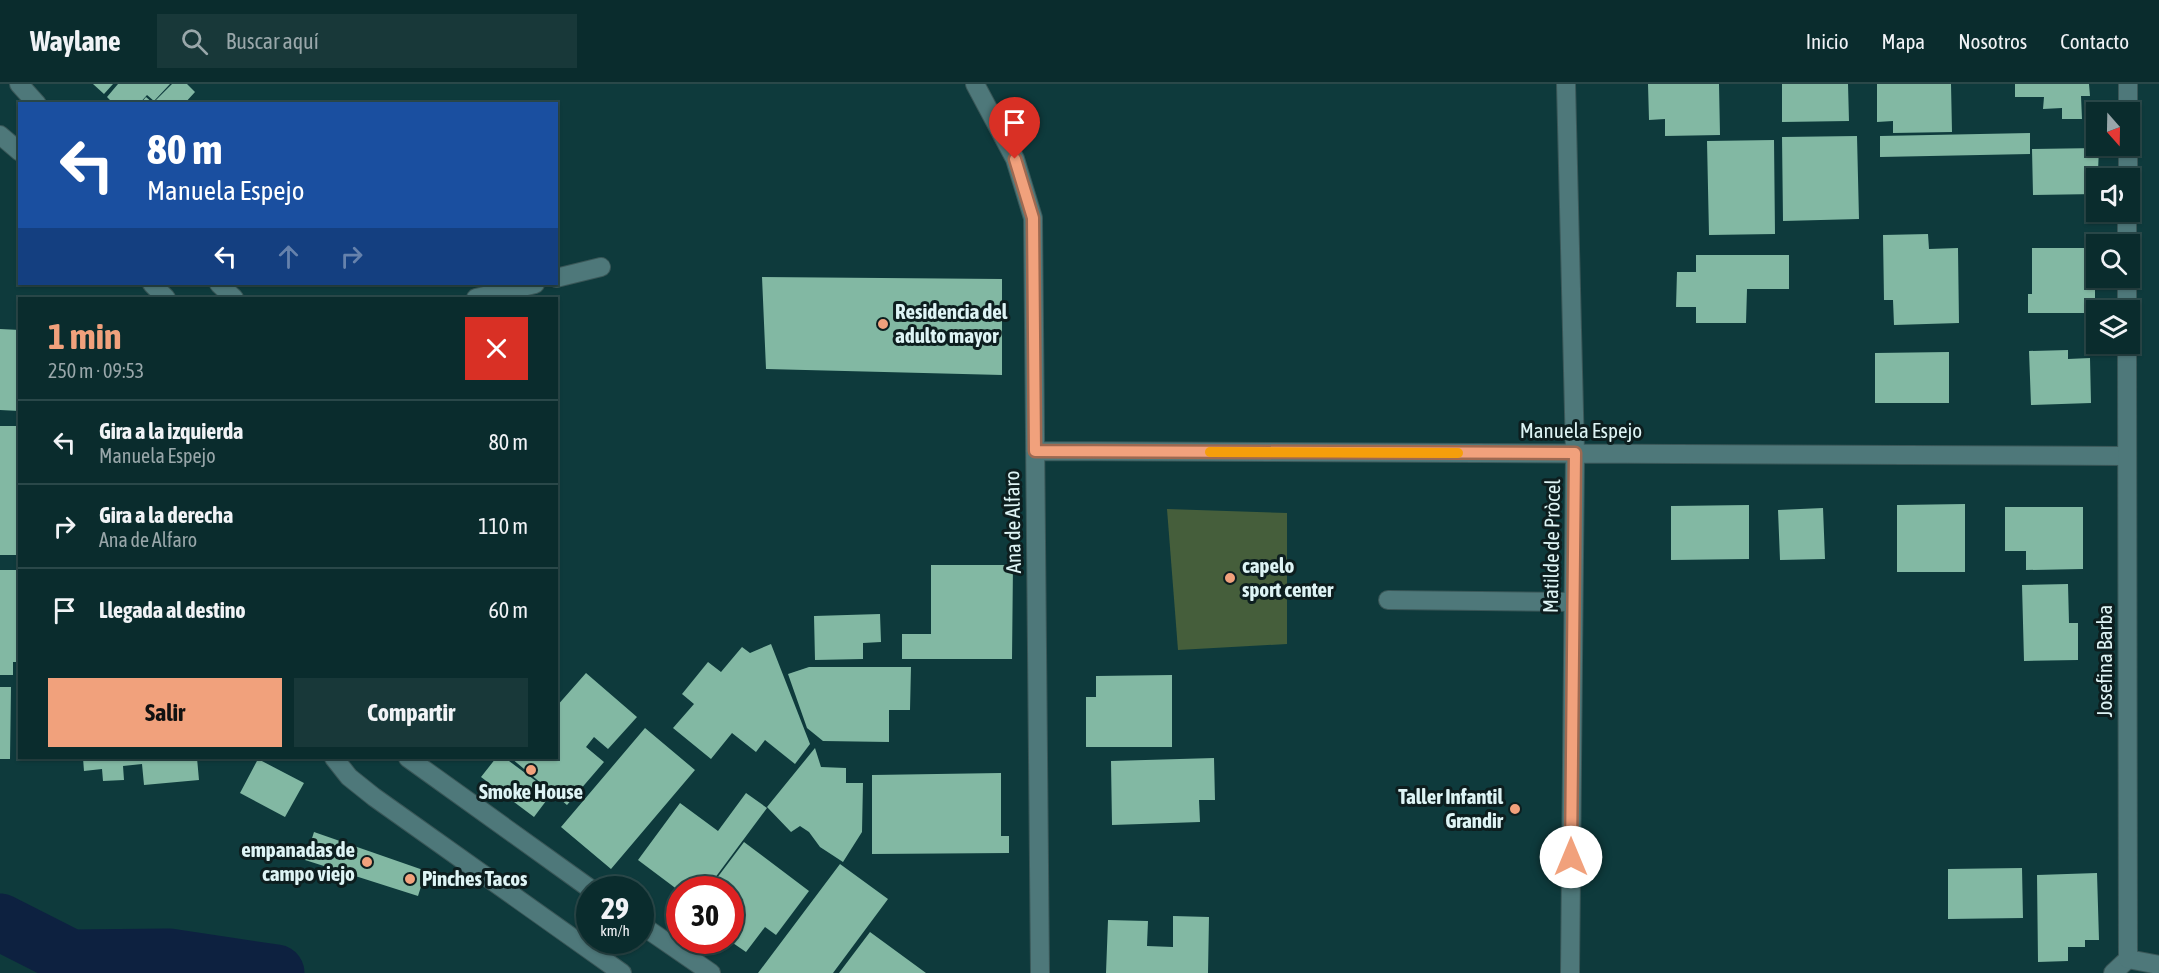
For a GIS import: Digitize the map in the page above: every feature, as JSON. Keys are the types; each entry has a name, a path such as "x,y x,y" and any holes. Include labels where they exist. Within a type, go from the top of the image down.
{"street":[{"path":"19,84 35,102"},
{"name":"Ana de Alfaro","path":"975,84 1015,159 1033,218 1040,973"},
{"name":"Matilde de Pròcel","path":"1566,84 1575,453 1570,973"},
{"path":"2128,84 2128,102"},
{"path":"0,135 18,150"},
{"path":"558,278 601,267"},
{"path":"153,285 165,297"},
{"path":"220,285 233,297"},
{"path":"480,297 531,285"},
{"name":"Josefina Barba","path":"2127,354 2128,959"},
{"name":"Manuela Espejo","path":"1035,451 2126,456"},
{"path":"1388,600 1574,603"},
{"path":"335,759 350,777 374,797 622,973"},
{"path":"409,759 576,879"},
{"path":"654,934 711,973"},
{"path":"2114,973 2128,959 2159,965"}],"green space":[{"name":"capelo sport center","path":"1167,509 1287,513 1287,644 1178,650"}],"building":[{"path":"93,84 113,84 104,94"},
{"path":"118,84 170,84 154,101 147,95 141,102 112,102 107,97"},
{"path":"172,84 187,84 195,92 186,102 154,102"},
{"path":"1648,84 1719,84 1720,135 1665,136 1665,119 1649,120"},
{"path":"1782,84 1848,84 1849,121 1782,122"},
{"path":"1877,84 1951,84 1952,132 1893,133 1893,121 1877,122"},
{"path":"2015,84 2089,84 2090,96 2081,96 2082,119 2062,119 2062,108 2043,109 2044,97 2015,97"},
{"path":"146,97 152,102 142,102"},
{"path":"2030,133 2030,154 1880,157 1880,136"},
{"path":"1857,136 1859,219 1783,221 1782,137"},
{"path":"1774,140 1775,234 1709,235 1707,141"},
{"path":"2086,148 2086,156 2099,156 2098,168 2086,168 2086,194 2033,195 2032,149"},
{"path":"1928,234 1929,249 1958,248 1959,323 1894,325 1893,300 1884,300 1883,235"},
{"path":"2032,248 2086,248 2086,288 2095,288 2095,300 2086,300 2086,313 2028,313 2028,294 2032,294"},
{"path":"1696,255 1789,255 1789,289 1747,289 1746,323 1696,323 1696,307 1676,307 1677,272 1696,272"},
{"name":"Residencia del adulto mayor","path":"762,277 1002,279 1002,375 766,369"},
{"path":"0,329 18,330 18,411 0,410"},
{"path":"2068,350 2068,359 2090,358 2091,403 2031,405 2029,351"},
{"path":"1949,352 1949,403 1875,403 1875,353"},
{"path":"0,426 18,426 18,555 0,555"},
{"path":"1965,504 1965,572 1897,572 1897,505"},
{"path":"1749,505 1749,559 1671,560 1671,506"},
{"path":"2005,507 2083,507 2083,569 2026,570 2026,551 2005,551"},
{"path":"1823,508 1825,559 1780,560 1778,510"},
{"path":"931,565 1013,565 1012,659 902,659 902,634 931,634"},
{"path":"0,570 18,570 18,662 13,662 13,675 0,675"},
{"path":"2068,584 2069,623 2078,623 2078,660 2024,661 2022,585"},
{"path":"880,614 881,642 863,643 863,659 815,660 814,616"},
{"path":"771,644 810,744 795,764 765,740 756,752 732,733 711,759 673,728 694,704 682,694 708,662 721,672 742,647 750,653"},
{"path":"809,667 911,667 910,710 889,710 889,742 823,741 807,728 788,674"},
{"path":"586,673 637,717 608,749 594,737 586,747 604,762 567,805 512,759 558,759 558,705"},
{"path":"1172,675 1172,747 1086,747 1086,697 1096,697 1096,676"},
{"path":"0,687 11,687 10,759 0,759"},
{"path":"645,728 695,770 611,869 561,827"},
{"path":"815,748 821,767 846,768 846,783 863,783 862,832 843,862 820,847 809,832 800,826 791,832 767,807"},
{"path":"1214,758 1215,800 1199,800 1200,822 1112,825 1111,761"},
{"path":"83,759 197,759 199,780 144,785 142,764 123,766 124,780 103,781 102,769 84,771"},
{"path":"258,759 304,783 285,817 240,793"},
{"path":"495,759 506,759 552,793 534,817 481,777"},
{"path":"1001,773 1001,836 1009,836 1009,853 872,854 872,775"},
{"path":"746,793 767,808 716,876 666,876 666,881 638,860 680,803 718,831"},
{"path":"314,832 426,871 418,896 305,860"},
{"path":"744,842 809,891 776,935 765,927 746,952 744,951 744,876 718,876"},
{"path":"840,864 888,899 833,973 758,973"},
{"path":"2022,868 2023,918 1948,919 1948,869"},
{"path":"2097,873 2099,940 2085,940 2085,947 2068,947 2068,961 2038,962 2037,875"},
{"path":"1173,916 1209,917 1208,973 1106,973 1108,920 1148,921 1147,946 1173,947"},
{"path":"870,932 926,973 839,973"}],"waterway":[{"path":"0,922 71,958 169,957 276,973"}],"slow traffic":[{"path":"1210,452 1458,453"}],"place":[{"name":"Residencia del adulto mayor","path":"883,324"},
{"name":"capelo sport center","path":"1230,578"},
{"name":"Smoke House","path":"531,770"},
{"name":"Taller Infantil Grandir","path":"1515,809"},
{"name":"empanadas de campo viejo","path":"367,862"},
{"name":"Pinches Tacos","path":"410,879"}],"route":[{"path":"1015,159 1033,218 1035,451 1575,453 1571,857"}]}
